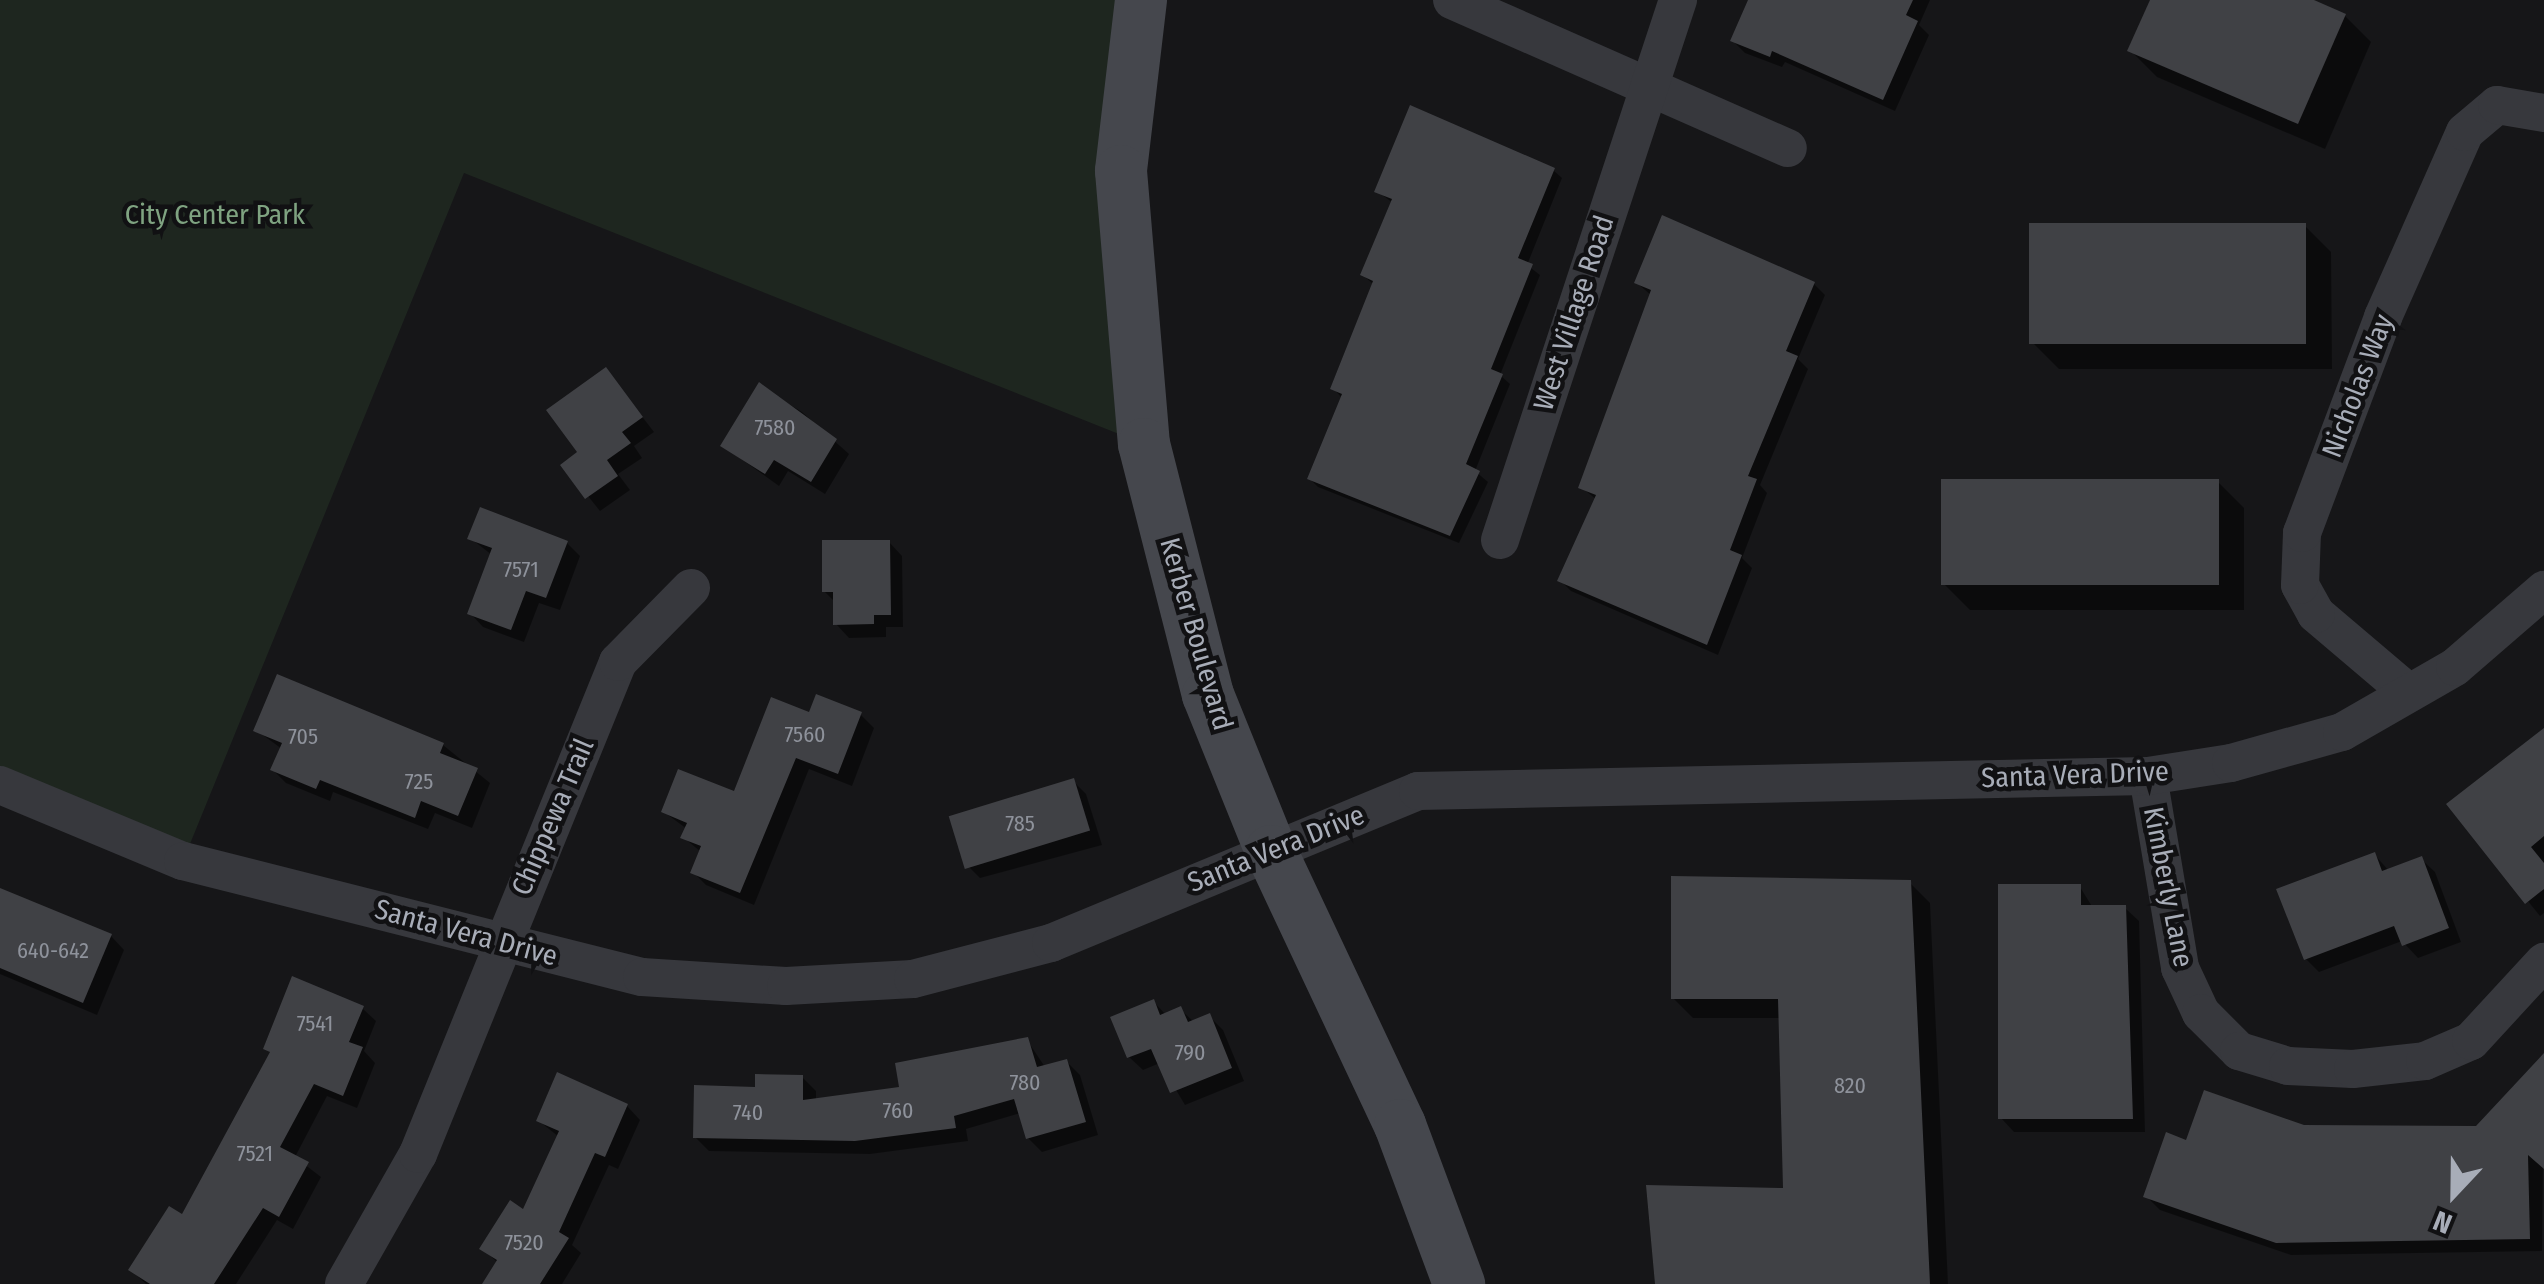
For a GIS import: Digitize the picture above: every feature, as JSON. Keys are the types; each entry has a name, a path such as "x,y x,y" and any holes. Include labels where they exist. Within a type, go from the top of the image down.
{"street":[{"name":"Kerber Boulevard","path":"1142,0 1121,171 1144,444 1208,695 1270,850 1400,1125 1459,1284"},
{"path":"1452,0 1788,148"},
{"name":"West Village Road","path":"1500,540 1678,0"},
{"name":"Nicholas Way","path":"2410,693 2316,614 2300,584 2302,532 2383,317 2466,132 2497,106 2544,113"},
{"name":"Chippewa Trail","path":"344,1284 418,1154 498,945 618,662 691,588"},
{"name":"Santa Vera Drive","path":"0,785 183,861 284,881 498,945 642,977 786,986 913,979 1051,943 1418,792 2148,776 2230,763 2342,732 2455,667 2544,590"},
{"name":"Kimberly Lane","path":"2148,776 2180,968 2201,1013 2239,1051 2288,1066 2426,1060 2471,1042 2544,962"}],"green space":[{"name":"City Center Park","path":"0,0 1148,0 1144,444 464,173 183,861 0,786"}],"building":[{"path":"1748,0 1913,0 1906,15 1918,21 1883,100 1772,51 1770,57 1730,41"},
{"path":"2150,0 2314,0 2346,14 2298,124 2127,51"},
{"path":"1410,105 1555,168 1518,258 1533,264 1491,369 1503,374 1466,464 1480,471 1450,536 1307,479 1342,394 1330,389 1373,281 1360,275 1392,199 1374,192"},
{"path":"1662,215 1815,282 1786,351 1798,356 1748,476 1757,479 1730,550 1742,555 1707,645 1557,581 1596,495 1578,488 1651,290 1634,283"},
{"path":"2029,223 2306,223 2306,344 2029,344"},
{"path":"606,367 643,417 622,432 631,443 607,460 618,476 585,499 560,465 577,452 546,410"},
{"path":"759,382 837,439 811,482 774,460 765,474 720,446"},
{"path":"1941,479 2219,479 2219,585 1941,585"},
{"path":"480,507 568,541 546,598 526,591 511,630 467,614 492,548 467,539"},
{"path":"822,540 890,540 891,615 874,615 874,624 833,625 833,592 822,592"},
{"path":"277,674 444,743 440,753 478,768 458,816 421,801 415,818 320,780 316,789 270,770 282,743 253,731"},
{"path":"816,694 862,712 838,774 796,758 740,893 690,873 701,846 680,838 687,823 661,812 678,769 734,791 771,697 809,712"},
{"path":"2544,728 2544,836 2531,847 2544,863 2544,889 2525,904 2446,804"},
{"path":"1074,778 1090,831 965,869 949,816"},
{"path":"2375,852 2382,871 2422,856 2449,928 2402,946 2394,926 2304,960 2276,889"},
{"path":"1671,876 1911,880 1930,1284 1655,1284 1646,1185 1783,1188 1778,999 1671,999"},
{"path":"1998,884 2081,884 2081,905 2126,905 2133,1119 1998,1119"},
{"path":"0,888 112,934 83,1003 0,968"},
{"path":"292,976 364,1006 349,1042 363,1047 343,1096 314,1084 280,1147 309,1162 279,1217 263,1208 214,1284 150,1284 128,1270 169,1206 182,1214 270,1052 263,1049"},
{"path":"1154,999 1160,1015 1181,1006 1188,1022 1210,1013 1232,1068 1170,1093 1151,1049 1127,1058 1110,1017"},
{"path":"1028,1037 1037,1067 1067,1059 1086,1122 1026,1139 1014,1099 954,1116 956,1128 855,1141 693,1138 694,1085 755,1087 755,1074 803,1075 803,1100 899,1087 895,1063"},
{"path":"2544,1053 2544,1169 2528,1155 2530,1239 2276,1243 2143,1197 2166,1132 2186,1140 2204,1090 2304,1125 2476,1126"},
{"path":"557,1072 628,1104 605,1157 595,1153 559,1232 569,1238 540,1284 482,1284 497,1260 479,1249 510,1200 523,1209 559,1131 536,1121"}]}
